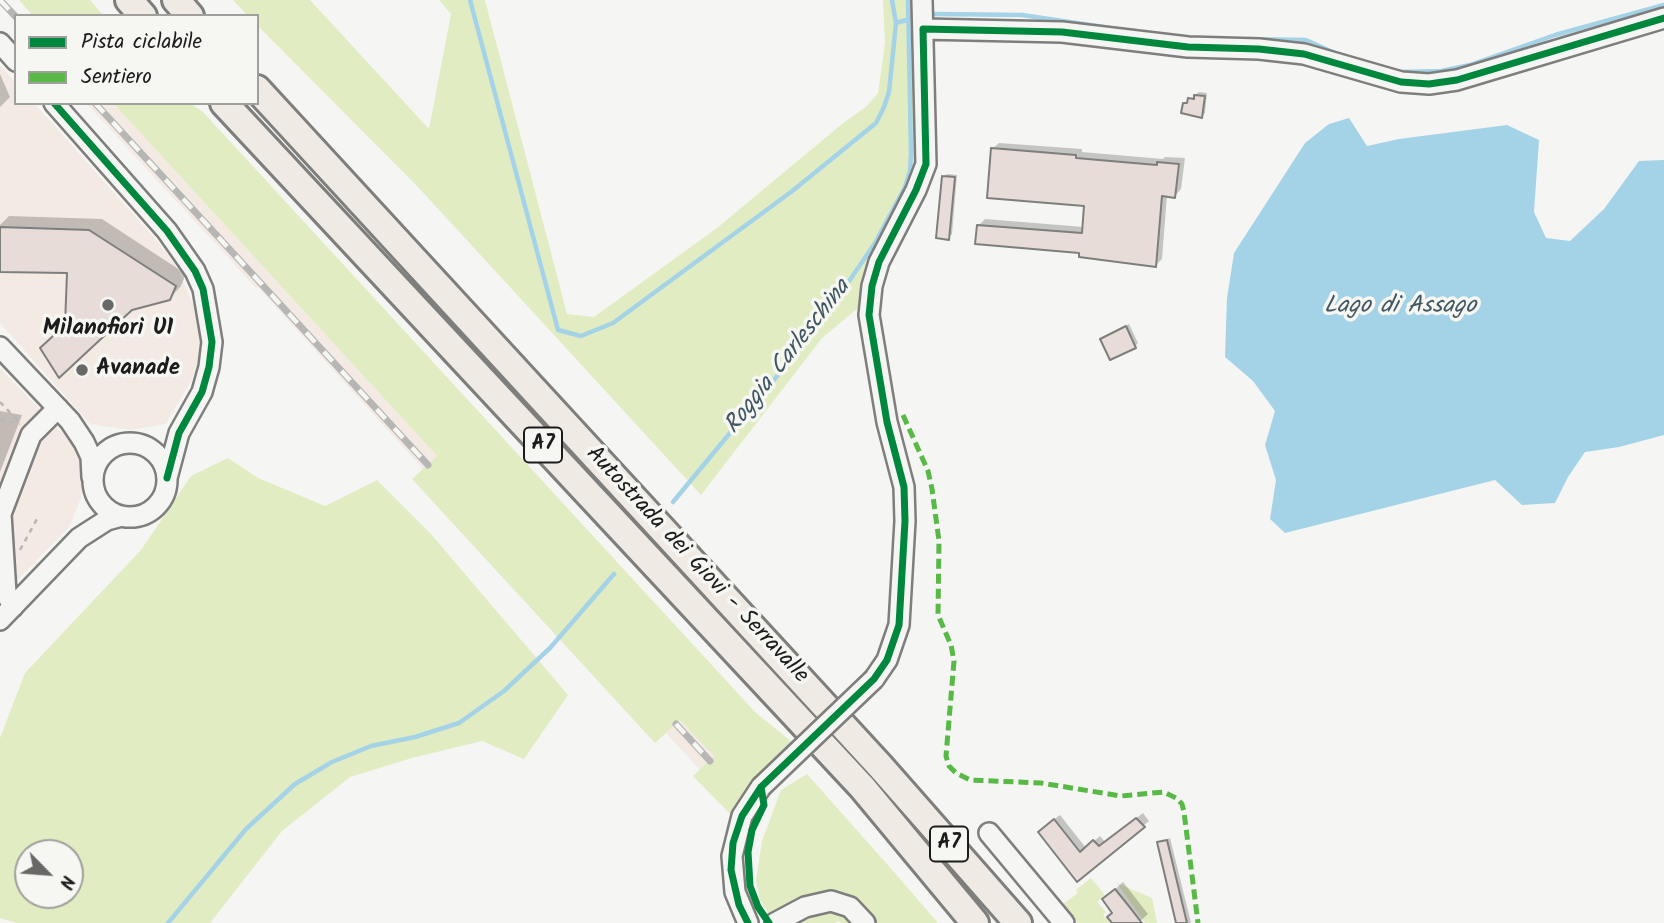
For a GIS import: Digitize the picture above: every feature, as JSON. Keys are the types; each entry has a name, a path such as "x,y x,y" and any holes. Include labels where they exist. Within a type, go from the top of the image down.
{"highway":[{"path":"129,0 141,14"},
{"path":"176,0 188,14"},
{"name":"Autostrada dei Giovi - Serravalle","path":"259,91 861,745 1018,923"},
{"name":"Autostrada dei Giovi - Serravalle","path":"226,105 862,787 975,923"}],"street":[{"path":"748,923 735,892 732,856 741,817 761,787 874,679 887,660 898,625 905,521 904,487 882,397 869,315 872,286 879,262 916,190 926,164 922,0"},
{"path":"923,29 1062,32 1188,47 1259,49 1304,54 1401,82 1429,84 1457,80 1664,18"},
{"path":"0,43 14,59"},
{"path":"7,614 79,538 107,520 144,514 154,508 166,489 179,433 202,392 212,342 203,289 183,252 56,105"},
{"path":"0,347 64,415 84,442 91,457 93,484 104,508 122,516"},
{"path":"145,446 174,432 191,412"},
{"path":"64,415 91,434 106,440 145,446 161,459 167,478"},
{"path":"7,614 1,514 31,435 64,415"},
{"path":"79,538 88,522 95,465 102,454 125,442"},
{"path":"989,833 1064,923"},
{"path":"775,923 805,907 831,901 850,907 866,923"}],"path":[{"path":"0,402 20,423"},
{"path":"5,565 15,560 37,519"}],"shaded area":[{"path":"0,65 14,81 14,105 36,105 158,242 177,267 197,314 201,351 191,381 166,424 130,430 90,424 0,323"},
{"path":"88,105 115,105 437,456 423,469 258,287 256,288"},
{"path":"0,368 73,444 82,465 81,497 70,526 0,598"},
{"path":"680,719 714,756 700,770 666,733"}],"green space":[{"path":"19,0 90,0 102,14 31,14"},
{"path":"233,0 310,0 429,129 451,14 439,0 485,0 567,314 594,317 717,228 867,106 878,93 885,43 883,0 912,0 919,144 910,189 873,260 858,308 822,338 701,495 418,187 259,27 259,14 246,14"},
{"path":"115,105 193,105 203,112 755,712 792,742 746,791 732,816 693,776 714,756 680,720 655,743 412,479 437,456"},
{"path":"228,458 258,478 325,506 377,480 431,534 568,695 524,759 482,741 350,777 282,831 210,923 16,923 0,918 0,738 25,673 141,550 191,476"},
{"path":"807,774 938,923 775,923 760,900 756,881 762,841 781,790"},
{"path":"1091,878 1105,895 1097,902 1106,912 1103,915 1110,923 1078,923 1062,905 1078,893 1076,890"},
{"path":"1117,883 1152,898 1157,923 1145,923"}],"water":[{"name":"Lago di Assago","path":"1349,118 1367,146 1399,139 1507,125 1539,140 1534,212 1546,238 1570,241 1604,209 1639,161 1664,160 1664,435 1619,447 1585,452 1555,503 1522,505 1495,480 1285,533 1270,519 1276,480 1265,445 1275,411 1253,381 1225,357 1227,298 1234,253 1305,143 1329,124"}],"building":[{"path":"1194,95 1205,96 1202,118 1181,113 1183,103 1187,103 1188,98 1194,99"},
{"path":"991,148 1157,165 1157,162 1179,164 1175,198 1162,196 1156,267 1079,257 1079,253 975,244 977,225 1082,233 1084,206 987,198"},
{"path":"942,176 955,177 949,240 936,238"},
{"name":"Milanofiori U1","path":"0,227 89,230 176,286 170,300 132,310 59,378 40,348 65,325 67,273 0,272"},
{"path":"1126,326 1136,348 1110,360 1100,339"},
{"path":"1136,818 1145,827 1077,882 1038,832 1054,819 1080,852 1093,840 1099,846"},
{"path":"1167,840 1187,923 1176,923 1157,842"},
{"path":"1115,889 1142,923 1112,923 1107,917 1112,913 1102,899"}],"waterway":[{"path":"470,0 558,330 581,336 613,323 791,192 876,123 889,92 896,23"},
{"path":"892,0 896,23 910,19"},
{"name":"Roggia Carleschina","path":"673,502 820,324 875,243 905,187 911,154 908,0"},
{"path":"1398,72 1441,71 1470,65 1555,35 1664,5"},
{"path":"935,14 1022,15 1124,30"},
{"path":"1247,39 1306,40 1337,54"},
{"name":"Roggia Carleschina","path":"168,923 246,829 295,784 332,762 371,746 415,737 459,723 504,691 550,648 614,574"}],"railway":[{"path":"0,0 14,15"},
{"path":"97,105 428,465"},
{"path":"676,724 710,761"}],"marked path":[{"path":"903,415 928,471 939,541 938,615 951,645 954,661 946,756 949,766 970,780 1041,783 1121,796 1164,792 1176,798 1182,804 1184,812 1198,923"}],"cycle path":[{"path":"748,923 739,905 731,870 733,843 742,816 761,787 874,679 887,660 899,625 905,521 904,487 887,422 869,315 872,286 879,262 916,190 926,164 923,29 1062,32 1188,47 1259,49 1304,54 1401,82 1429,84 1457,80 1664,18"},
{"path":"56,105 167,231 195,271 203,289 212,342 209,367 202,392 179,433 167,478"},
{"path":"761,787 764,805 752,830 748,852 750,886 758,907 769,923"}],"place":[{"name":"Milanofiori U1","path":"108,305"},
{"name":"Avanade","path":"82,370"}]}
